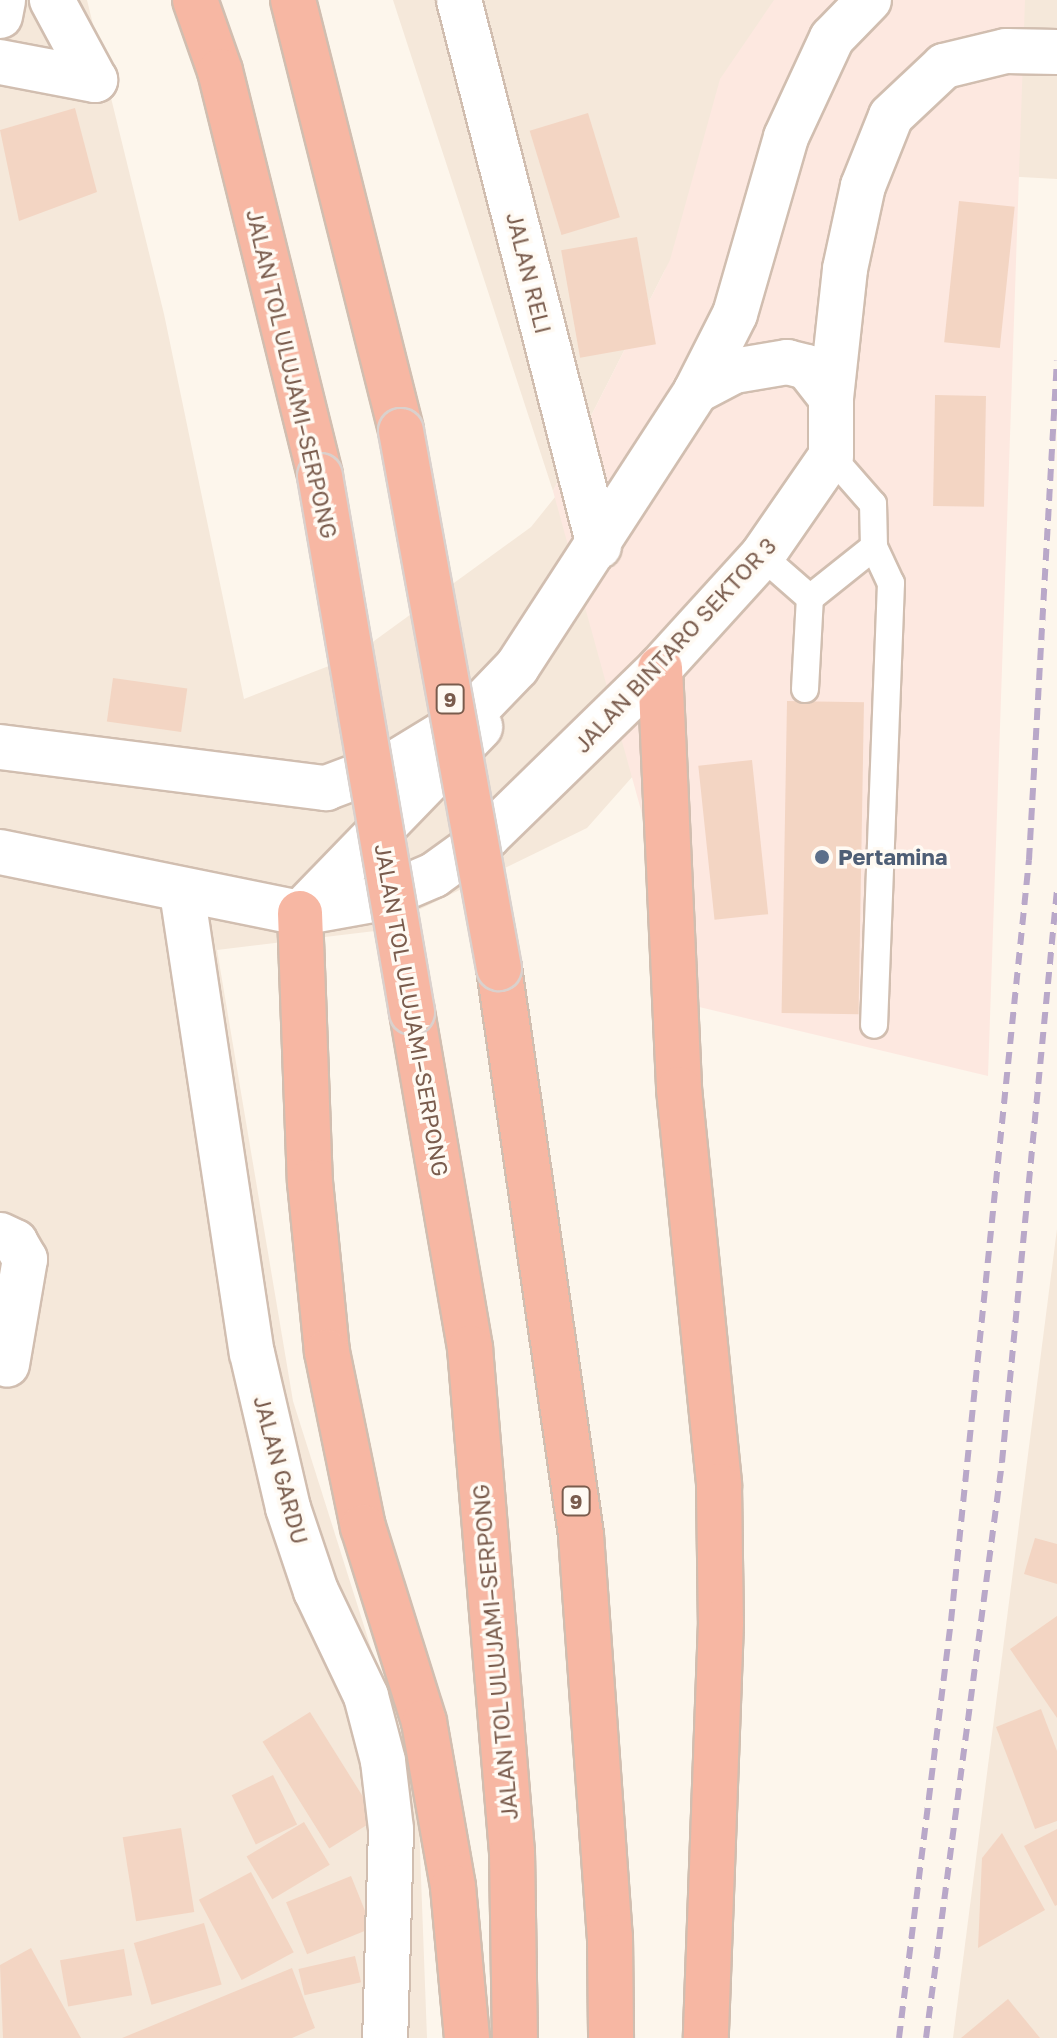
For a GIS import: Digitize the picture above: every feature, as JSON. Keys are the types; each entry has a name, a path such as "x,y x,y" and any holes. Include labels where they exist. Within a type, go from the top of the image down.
{"highway":[{"name":"JALAN TOL ULUJAMI–SERPONG","path":"195,0 220,71 320,476 470,1348 512,1852 515,2038"},
{"name":"9","path":"293,0 401,431 499,968 581,1535 610,1937 611,2038"},
{"path":"660,668 679,1089 719,1486 720,1667 706,2038"},
{"path":"300,913 310,1182 327,1352 363,1527 427,1736 453,1887 467,2038"}],"main road":[{"path":"0,16 3,0"},
{"path":"0,62 95,80 52,0"},
{"name":"JALAN RELI","path":"459,0 599,546"},
{"path":"300,913 431,783 481,726 696,391 735,314 786,137 832,38 869,0"},
{"path":"831,456 831,398 845,269 863,186 891,116 944,66 1006,51 1057,52"},
{"path":"696,391 734,371 787,362 807,367 831,398"},
{"name":"JALAN BINTARO SEKTOR 3","path":"0,852 182,892 300,913 378,899 434,875 532,797 660,668 762,556 831,456"},
{"path":"0,747 326,788 438,740 467,719 517,667"},
{"name":"JALAN GARDU","path":"182,892 252,1353 266,1415 288,1508 316,1591 366,1696 383,1761 391,1829 385,2038"},
{"path":"0,1235 15,1242 25,1259 7,1364"}],"lane":[{"path":"831,456 873,504 874,547 891,583 874,1025"},
{"path":"805,689 810,598 874,547"},
{"path":"762,556 810,598"}],"shaded area":[{"path":"0,0 87,0 164,314 244,699 352,657 531,527 608,431 666,268 553,491 393,0 1057,0 1057,179 933,172 848,533 587,828 375,931 217,950 293,1401 418,1797 427,2038 0,2038"},
{"path":"774,0 1025,0 988,1076 695,1006 553,491 670,260 720,79"},
{"path":"1057,1229 1057,2038 953,2038"}],"building":[{"path":"75,108 97,192 19,221 0,130"},
{"path":"588,113 620,217 562,235 530,131"},
{"path":"959,201 1015,207 1000,348 944,342"},
{"path":"637,237 656,344 580,358 561,250"},
{"path":"935,395 986,396 984,507 933,506"},
{"path":"113,678 187,688 181,732 107,722"},
{"name":"Pertamina","path":"787,701 864,702 859,1014 782,1013"},
{"path":"752,760 768,914 714,920 698,766"},
{"path":"1035,1538 1057,1544 1057,1584 1024,1574"},
{"path":"1057,1616 1057,1718 1010,1649"},
{"path":"1041,1709 1057,1751 1057,1821 1035,1829 996,1727"},
{"path":"310,1712 377,1819 329,1849 263,1742"},
{"path":"273,1775 297,1824 256,1845 232,1795"},
{"path":"304,1822 330,1865 272,1899 247,1857"},
{"path":"181,1828 194,1912 136,1921 123,1837"},
{"path":"1057,1829 1057,1905 1055,1906 1024,1846"},
{"path":"1002,1833 1045,1910 978,1948 982,1858"},
{"path":"251,1872 294,1952 242,1980 199,1900"},
{"path":"351,1876 372,1928 307,1954 286,1902"},
{"path":"204,1923 222,1985 151,2005 134,1943"},
{"path":"31,1948 81,2038 3,2038 0,1965"},
{"path":"124,1949 132,1995 68,2007 60,1960"},
{"path":"355,1956 361,1982 305,1995 298,1969"},
{"path":"292,1968 315,2028 292,2038 122,2038"},
{"path":"1008,1999 1040,2038 961,2038"}],"railway":[{"path":"899,2038 951,1621 1029,860 1057,361"},
{"path":"926,2038 1002,1462 1057,890"}],"place":[{"name":"Pertamina","path":"822,857"}]}
